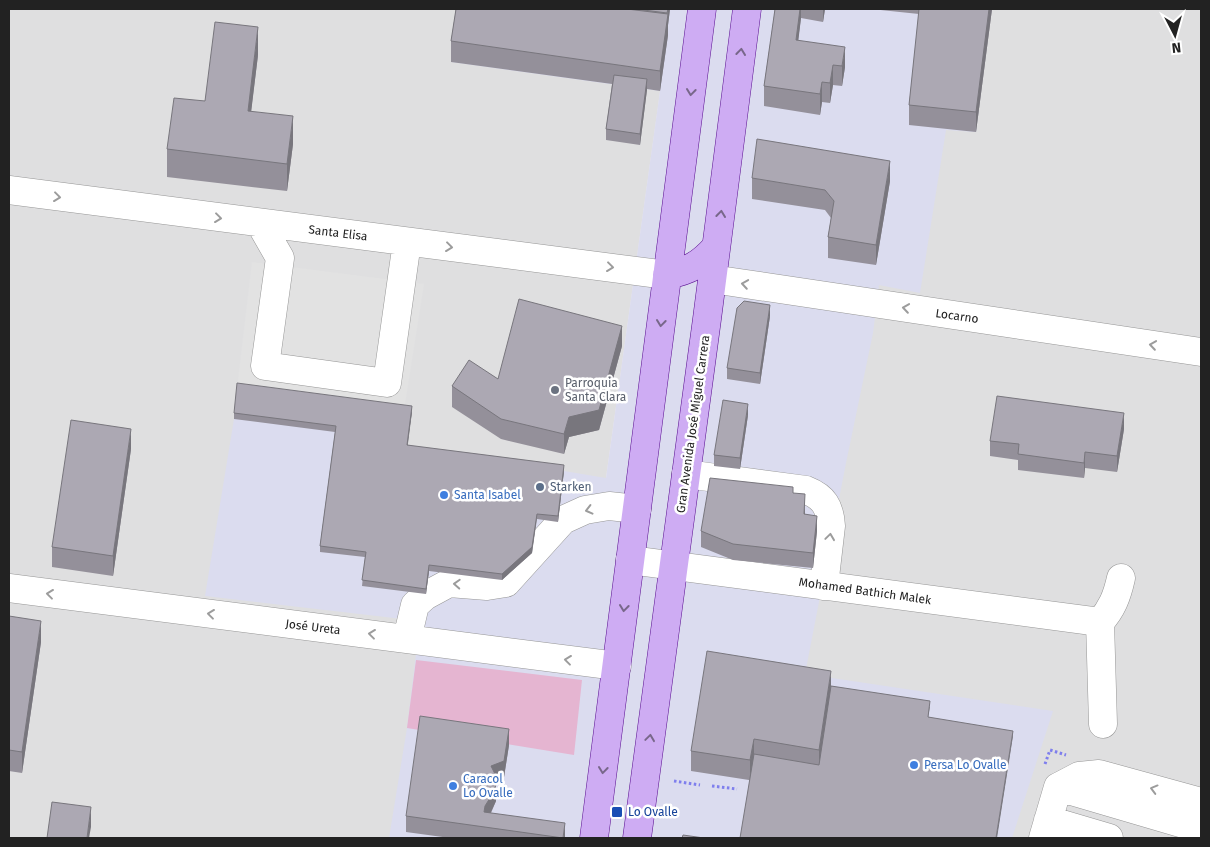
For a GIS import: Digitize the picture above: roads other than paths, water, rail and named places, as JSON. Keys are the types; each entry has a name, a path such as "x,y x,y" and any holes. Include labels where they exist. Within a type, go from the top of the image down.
{"main road":[{"path":"594,838 702,9"},
{"name":"Gran Avenida José Miguel Carrera","path":"637,838 747,9"},
{"path":"667,275 692,268 706,259 716,247"}],"street":[{"name":"Santa Elisa","path":"9,190 667,275"},
{"path":"260,223 280,258 265,366 387,383 407,242"},
{"name":"Locarno","path":"712,279 1201,352"},
{"path":"686,474 806,490 816,494 827,506 832,526 824,586"},
{"path":"407,638 415,606 425,596 449,583 487,586 506,583 563,520 585,510 609,506 637,509"},
{"name":"Mohamed Bathich Malek","path":"630,560 1100,622"},
{"path":"1103,724 1100,622 1116,597 1121,578"},
{"name":"José Ureta","path":"9,588 617,666"},
{"path":"1109,838 1046,829 1058,787 1079,776 1099,774 1201,802"},
{"path":"1058,787 1201,829"}],"place":[{"name":"Parroquia Santa Clara","path":"555,390"},
{"name":"Starken","path":"540,487"},
{"name":"Santa Isabel","path":"444,495"},
{"name":"Persa Lo Ovalle","path":"914,765"},
{"name":"Caracol Lo Ovalle","path":"453,786"},
{"name":"Lo Ovalle","path":"617,812"}]}
